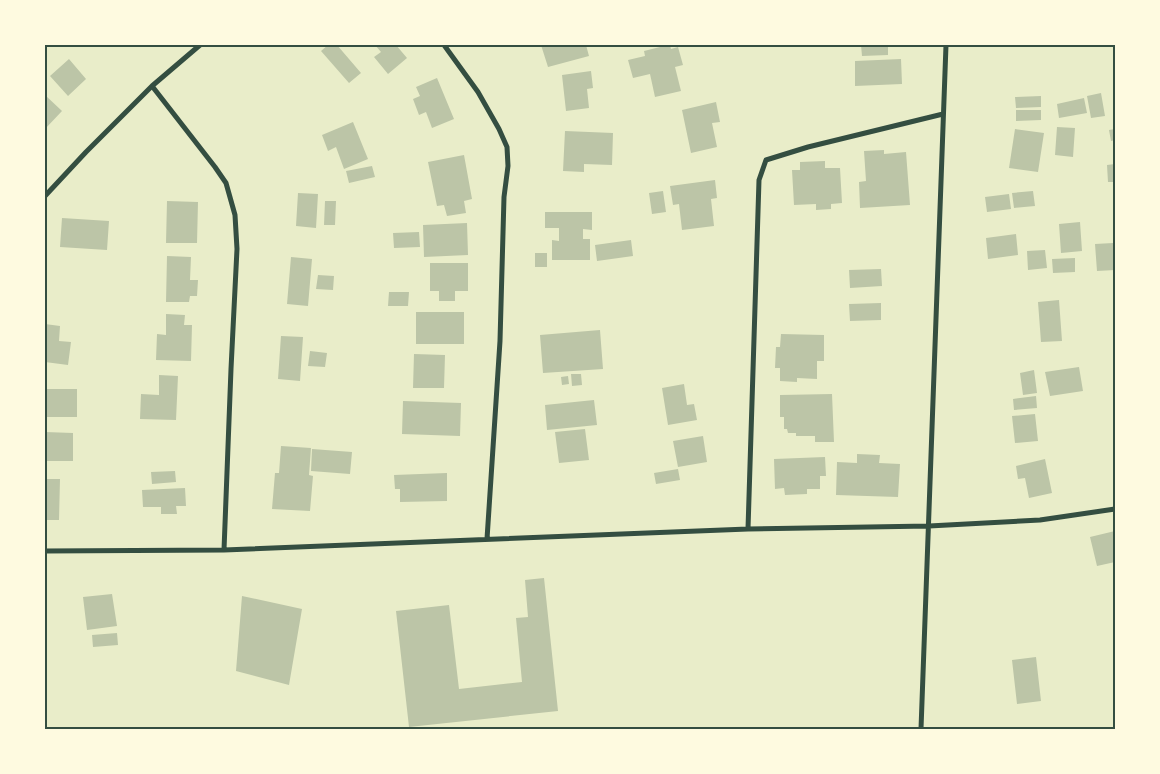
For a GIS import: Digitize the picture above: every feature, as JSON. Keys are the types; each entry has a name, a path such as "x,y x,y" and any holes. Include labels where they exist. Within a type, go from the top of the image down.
{"street":[{"path":"45,196 152,86 200,45"},
{"path":"444,45 478,92 498,128 506,147 508,166 504,197 500,341 487,539"},
{"path":"921,729 946,45"},
{"path":"152,86 215,166 226,184 235,216 238,249 230,369 224,550"},
{"path":"748,529 759,180 766,160 808,147 944,114"},
{"path":"45,551 224,550 748,529 929,526 1040,520 1115,509"}],"building":[{"path":"328,45 337,45 361,73 349,83 321,51"},
{"path":"375,45 396,45 407,58 388,74 374,57 381,52"},
{"path":"541,45 586,45 589,56 548,67"},
{"path":"670,45 671,49 678,47 683,65 675,67 681,91 655,97 650,74 633,78 628,60 645,56 644,51"},
{"path":"861,45 888,45 888,55 862,56"},
{"path":"69,59 86,79 68,96 50,76"},
{"path":"901,59 902,84 855,86 855,61"},
{"path":"591,71 593,88 587,89 589,108 566,111 562,75"},
{"path":"437,78 454,119 432,128 426,112 419,115 413,99 420,96 416,87"},
{"path":"1101,93 1105,116 1091,118 1087,96"},
{"path":"45,95 62,111 45,129"},
{"path":"1041,96 1041,107 1016,108 1015,97"},
{"path":"1084,98 1087,113 1059,118 1057,104"},
{"path":"716,102 720,122 712,123 717,147 691,153 682,110"},
{"path":"1016,110 1041,110 1041,120 1016,121"},
{"path":"353,122 368,159 344,169 336,147 328,151 322,135"},
{"path":"1057,127 1075,128 1073,157 1055,155"},
{"path":"1015,129 1044,133 1038,172 1009,168"},
{"path":"1115,129 1115,140 1111,141 1109,130"},
{"path":"565,131 613,133 612,165 584,164 584,172 563,171"},
{"path":"884,150 884,154 906,152 910,205 860,208 859,182 866,181 864,151"},
{"path":"464,155 472,199 464,201 466,213 447,216 444,205 437,206 428,162"},
{"path":"825,161 825,168 840,168 842,203 831,204 831,209 816,210 816,204 794,205 792,170 800,170 800,162"},
{"path":"1115,164 1115,182 1108,182 1107,165"},
{"path":"372,166 375,177 349,183 346,171"},
{"path":"715,180 717,198 711,199 714,226 682,230 679,204 673,205 670,186"},
{"path":"663,191 666,212 652,214 649,193"},
{"path":"1033,191 1035,206 1014,208 1012,193"},
{"path":"298,193 318,194 316,228 296,226"},
{"path":"1009,194 1011,209 987,212 985,197"},
{"path":"167,201 198,202 197,243 166,243"},
{"path":"325,201 336,201 335,225 324,225"},
{"path":"545,212 592,212 592,230 583,229 583,239 590,239 590,260 552,260 552,240 559,241 559,228 545,228"},
{"path":"62,218 109,221 107,250 60,247"},
{"path":"1080,222 1082,251 1061,253 1059,224"},
{"path":"467,223 468,255 424,257 423,225"},
{"path":"419,232 420,247 394,248 393,233"},
{"path":"1016,234 1018,255 988,259 986,238"},
{"path":"631,240 633,256 597,261 595,245"},
{"path":"1113,243 1115,270 1097,271 1095,244"},
{"path":"1045,250 1047,268 1028,270 1027,251"},
{"path":"535,253 547,253 547,267 535,267"},
{"path":"167,256 191,257 190,280 198,280 197,296 190,296 189,302 166,302"},
{"path":"291,257 312,259 308,306 287,304"},
{"path":"1075,258 1075,272 1053,273 1052,259"},
{"path":"430,263 468,263 468,291 455,291 455,301 439,301 439,291 430,291"},
{"path":"881,269 882,286 850,288 849,270"},
{"path":"318,275 334,276 333,290 316,289"},
{"path":"389,292 409,292 408,306 388,306"},
{"path":"1059,300 1062,341 1041,342 1038,302"},
{"path":"881,303 881,320 850,321 849,304"},
{"path":"416,312 464,312 464,344 416,344"},
{"path":"166,314 185,315 184,325 192,325 191,361 156,360 157,334 166,335"},
{"path":"45,324 60,326 59,341 71,342 68,365 45,362"},
{"path":"600,330 603,369 543,373 540,335"},
{"path":"781,334 824,335 824,361 817,361 817,379 797,378 797,382 780,381 780,368 775,368 776,347 780,347"},
{"path":"281,336 303,337 300,381 278,379"},
{"path":"310,351 327,353 325,367 308,366"},
{"path":"414,354 445,355 444,388 413,388"},
{"path":"1079,367 1083,391 1050,396 1045,372"},
{"path":"1034,370 1037,393 1023,395 1020,373"},
{"path":"571,374 581,374 582,385 572,386"},
{"path":"159,375 178,376 176,420 140,419 141,394 159,395"},
{"path":"568,376 569,384 562,385 561,377"},
{"path":"684,384 687,405 694,404 697,420 668,425 662,388"},
{"path":"45,389 77,389 77,417 45,417"},
{"path":"832,394 834,442 815,442 815,436 796,436 796,433 788,433 787,429 784,429 784,417 780,417 780,395"},
{"path":"1036,396 1037,408 1014,410 1013,399"},
{"path":"594,400 597,425 547,430 545,405"},
{"path":"403,401 461,403 460,436 402,434"},
{"path":"1035,414 1038,441 1015,443 1012,416"},
{"path":"585,429 589,460 559,463 555,432"},
{"path":"45,432 73,433 73,461 45,461"},
{"path":"703,436 707,462 678,467 673,441"},
{"path":"281,446 311,448 309,475 313,476 310,511 272,509 275,473 279,473"},
{"path":"312,449 352,452 350,474 311,471"},
{"path":"857,454 880,455 879,463 900,464 898,497 836,495 837,462 857,463"},
{"path":"825,457 826,476 820,476 820,489 807,489 807,494 785,495 784,488 775,489 774,459"},
{"path":"1045,459 1052,493 1029,498 1025,478 1018,479 1016,466"},
{"path":"678,469 680,480 656,484 654,473"},
{"path":"175,471 176,482 152,484 151,472"},
{"path":"447,473 447,501 400,502 400,489 395,489 394,475"},
{"path":"45,479 60,479 59,520 45,520"},
{"path":"185,488 186,506 176,506 177,514 161,514 161,507 143,507 142,490"},
{"path":"1115,531 1115,562 1097,566 1090,537"},
{"path":"544,578 558,711 409,727 396,611 449,605 459,689 522,682 516,618 528,617 525,580"},
{"path":"112,594 117,626 87,630 83,597"},
{"path":"242,596 302,609 289,685 236,671"},
{"path":"117,633 118,645 93,647 92,635"},
{"path":"1036,657 1041,701 1017,704 1012,660"}]}
